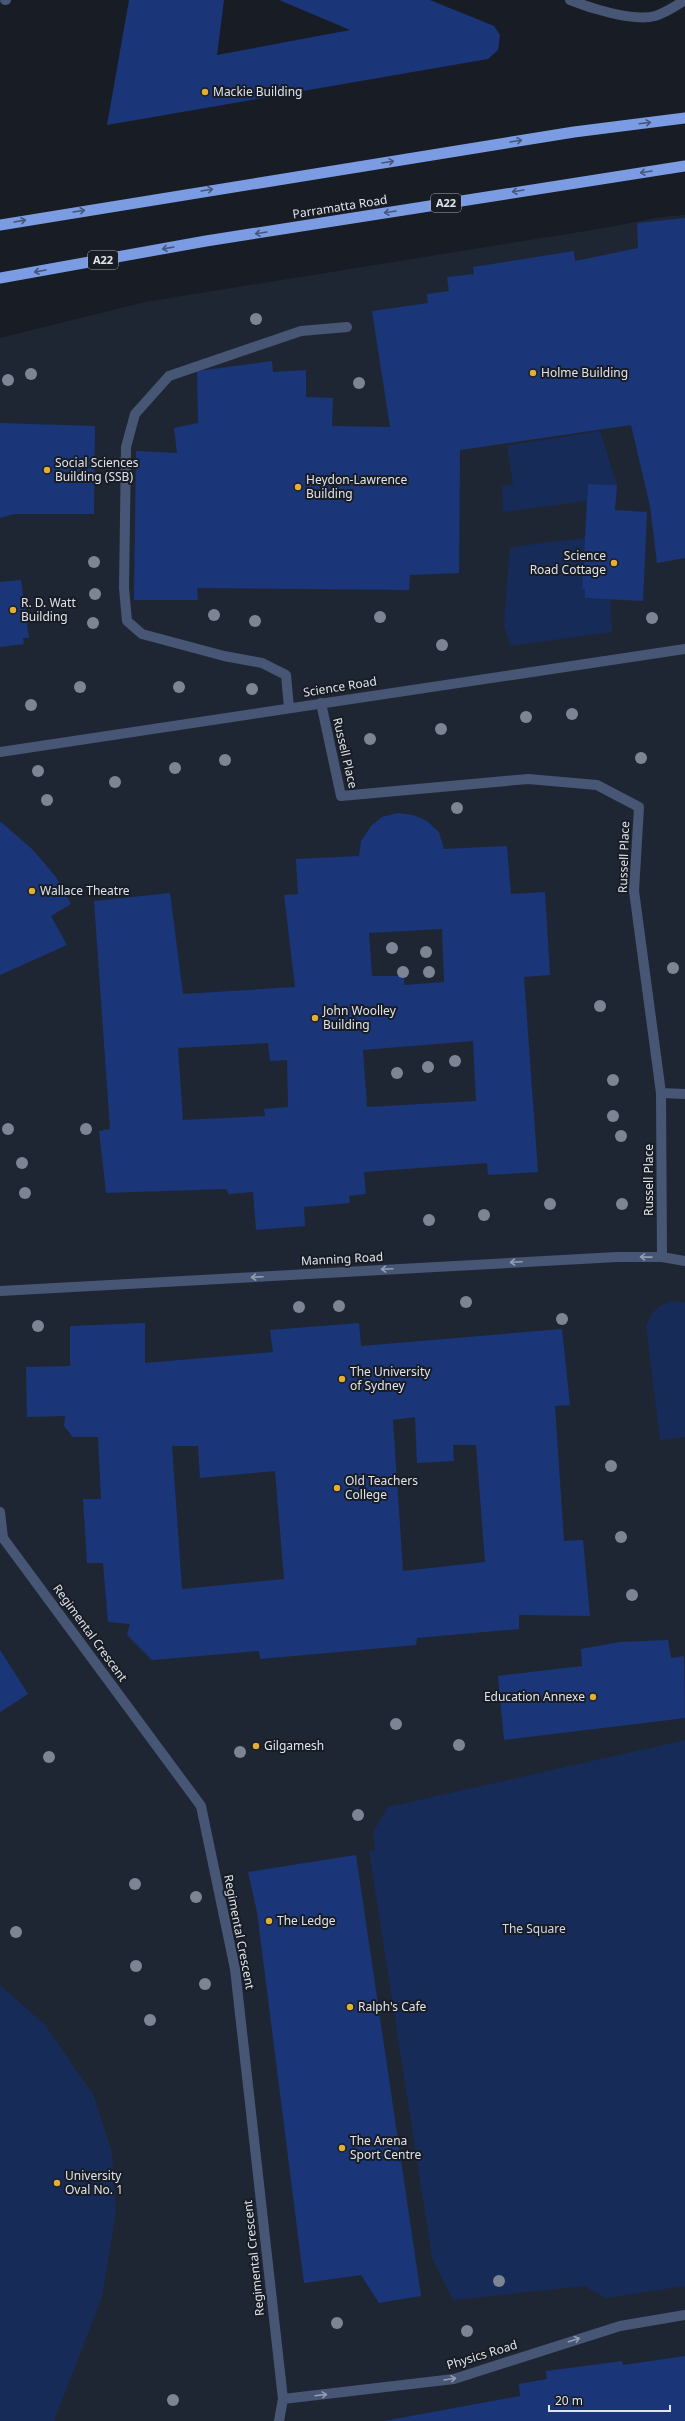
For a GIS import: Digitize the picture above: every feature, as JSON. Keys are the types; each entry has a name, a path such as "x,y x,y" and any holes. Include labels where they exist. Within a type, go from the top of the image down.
{"highway":[{"path":"0,225 574,132 685,118"},
{"name":"Parramatta Road","path":"0,278 206,241 685,166"}],"street":[{"path":"570,0 613,13 635,17 654,16 685,0"},
{"path":"289,708 286,675 262,663 224,656 142,634 127,621 124,588 126,447 135,414 169,376 301,331 347,327"},
{"name":"Science Road","path":"0,752 685,649"},
{"name":"Russell Place","path":"321,704 341,796 528,779 597,785 639,807 634,891 661,1093 662,1257"},
{"path":"661,1093 685,1094"},
{"name":"Manning Road","path":"0,1291 601,1258 662,1257 685,1261"},
{"name":"Regimental Crescent","path":"0,1512 3,1538 201,1806 236,1969 283,2399 279,2421"},
{"name":"Physics Road","path":"283,2399 454,2379 620,2326 685,2316"}],"shaded area":[{"name":"The University of Sydney","path":"685,215 685,2421 0,2421 0,338 145,302 610,227 660,217"}],"green space":[{"path":"600,431 617,485 588,484 587,501 503,512 502,486 513,484 507,446"},
{"path":"585,538 582,589 585,589 585,598 610,599 612,632 510,646 504,625 510,547"},
{"path":"672,1301 685,1302 685,1437 660,1440 646,1327 652,1313 655,1310"},
{"name":"The Square","path":"685,1740 685,2286 606,2298 584,2286 453,2300 432,2258 369,1851 375,1850 373,1832 388,1807"},
{"name":"University Oval No. 1","path":"0,1985 46,2026 94,2096 112,2153 116,2212 102,2297 54,2421 0,2421"}],"building":[{"name":"Mackie Building","path":"129,0 224,0 217,55 350,30 279,0 430,0 494,26 500,35 498,50 488,59 107,125"},
{"path":"685,218 685,558 657,563 650,506 631,425 460,450 459,573 410,575 409,590 197,588 198,600 134,600 136,451 177,453 174,428 198,423 197,371 272,361 273,372 306,370 306,397 333,398 332,426 390,427 372,311 428,303 427,294 449,291 447,277 474,274 473,267 574,251 575,261 638,248 637,223"},
{"name":"Social Sciences Building (SSB)","path":"0,423 95,426 94,514 14,514 0,518"},
{"name":"Science Road Cottage","path":"588,484 617,485 615,510 647,512 643,601 585,598 585,589 582,589"},
{"name":"R. D. Watt Building","path":"21,580 29,638 23,638 24,644 0,647 0,582"},
{"name":"John Woolley Building","path":"398,813 413,815 427,821 439,832 444,849 507,846 511,894 545,892 550,975 524,977 538,1172 488,1175 487,1163 364,1172 366,1194 349,1196 350,1203 304,1207 305,1226 256,1230 253,1192 229,1194 226,1189 106,1193 99,1131 110,1129 94,901 170,893 183,994 295,987 284,895 298,894 296,859 359,856 361,841 371,826 382,817","holes":["442,929 444,982 404,985 404,976 372,976 369,933","473,1041 476,1101 367,1107 363,1050","268,1043 270,1061 287,1060 288,1107 264,1109 265,1116 183,1120 178,1048"]},
{"name":"Wallace Theatre","path":"0,821 33,850 56,877 71,904 51,916 67,945 0,975"},
{"name":"Old Teachers College","path":"145,1323 145,1363 273,1352 270,1330 359,1323 361,1346 562,1329 570,1405 555,1406 564,1541 583,1540 590,1616 519,1615 519,1629 417,1638 416,1645 260,1659 259,1651 152,1660 127,1635 130,1624 108,1622 103,1563 87,1563 83,1499 101,1499 98,1437 73,1437 64,1426 65,1416 27,1417 26,1367 70,1366 70,1326","holes":["415,1417 417,1463 454,1461 453,1445 476,1445 485,1562 403,1571 393,1420","172,1446 198,1446 200,1478 275,1471 284,1579 182,1589"]},
{"name":"Education Annexe","path":"668,1640 671,1658 684,1656 685,1718 504,1740 498,1676 582,1666 581,1649 620,1642"},
{"path":"0,1650 28,1694 0,1712"},
{"name":"The Arena Sport Centre","path":"356,1855 421,2296 379,2303 361,2275 304,2283 257,1912 248,1872"},
{"path":"685,2356 685,2421 384,2421 520,2396 519,2384 547,2379 546,2371 622,2361 623,2365"}],"place":[{"name":"Mackie Building","path":"205,92"},
{"name":"Holme Building","path":"533,373"},
{"name":"Social Sciences Building (SSB)","path":"47,470"},
{"name":"Heydon-Lawrence Building","path":"298,487"},
{"name":"Science Road Cottage","path":"614,563"},
{"name":"R. D. Watt Building","path":"13,610"},
{"name":"Wallace Theatre","path":"32,891"},
{"name":"John Woolley Building","path":"315,1018"},
{"name":"The University of Sydney","path":"342,1379"},
{"name":"Old Teachers College","path":"337,1488"},
{"name":"Education Annexe","path":"593,1697"},
{"name":"Gilgamesh","path":"256,1746"},
{"name":"The Ledge","path":"269,1921"},
{"name":"Ralph's Cafe","path":"350,2007"},
{"name":"The Arena Sport Centre","path":"342,2148"},
{"name":"University Oval No. 1","path":"57,2183"}]}
